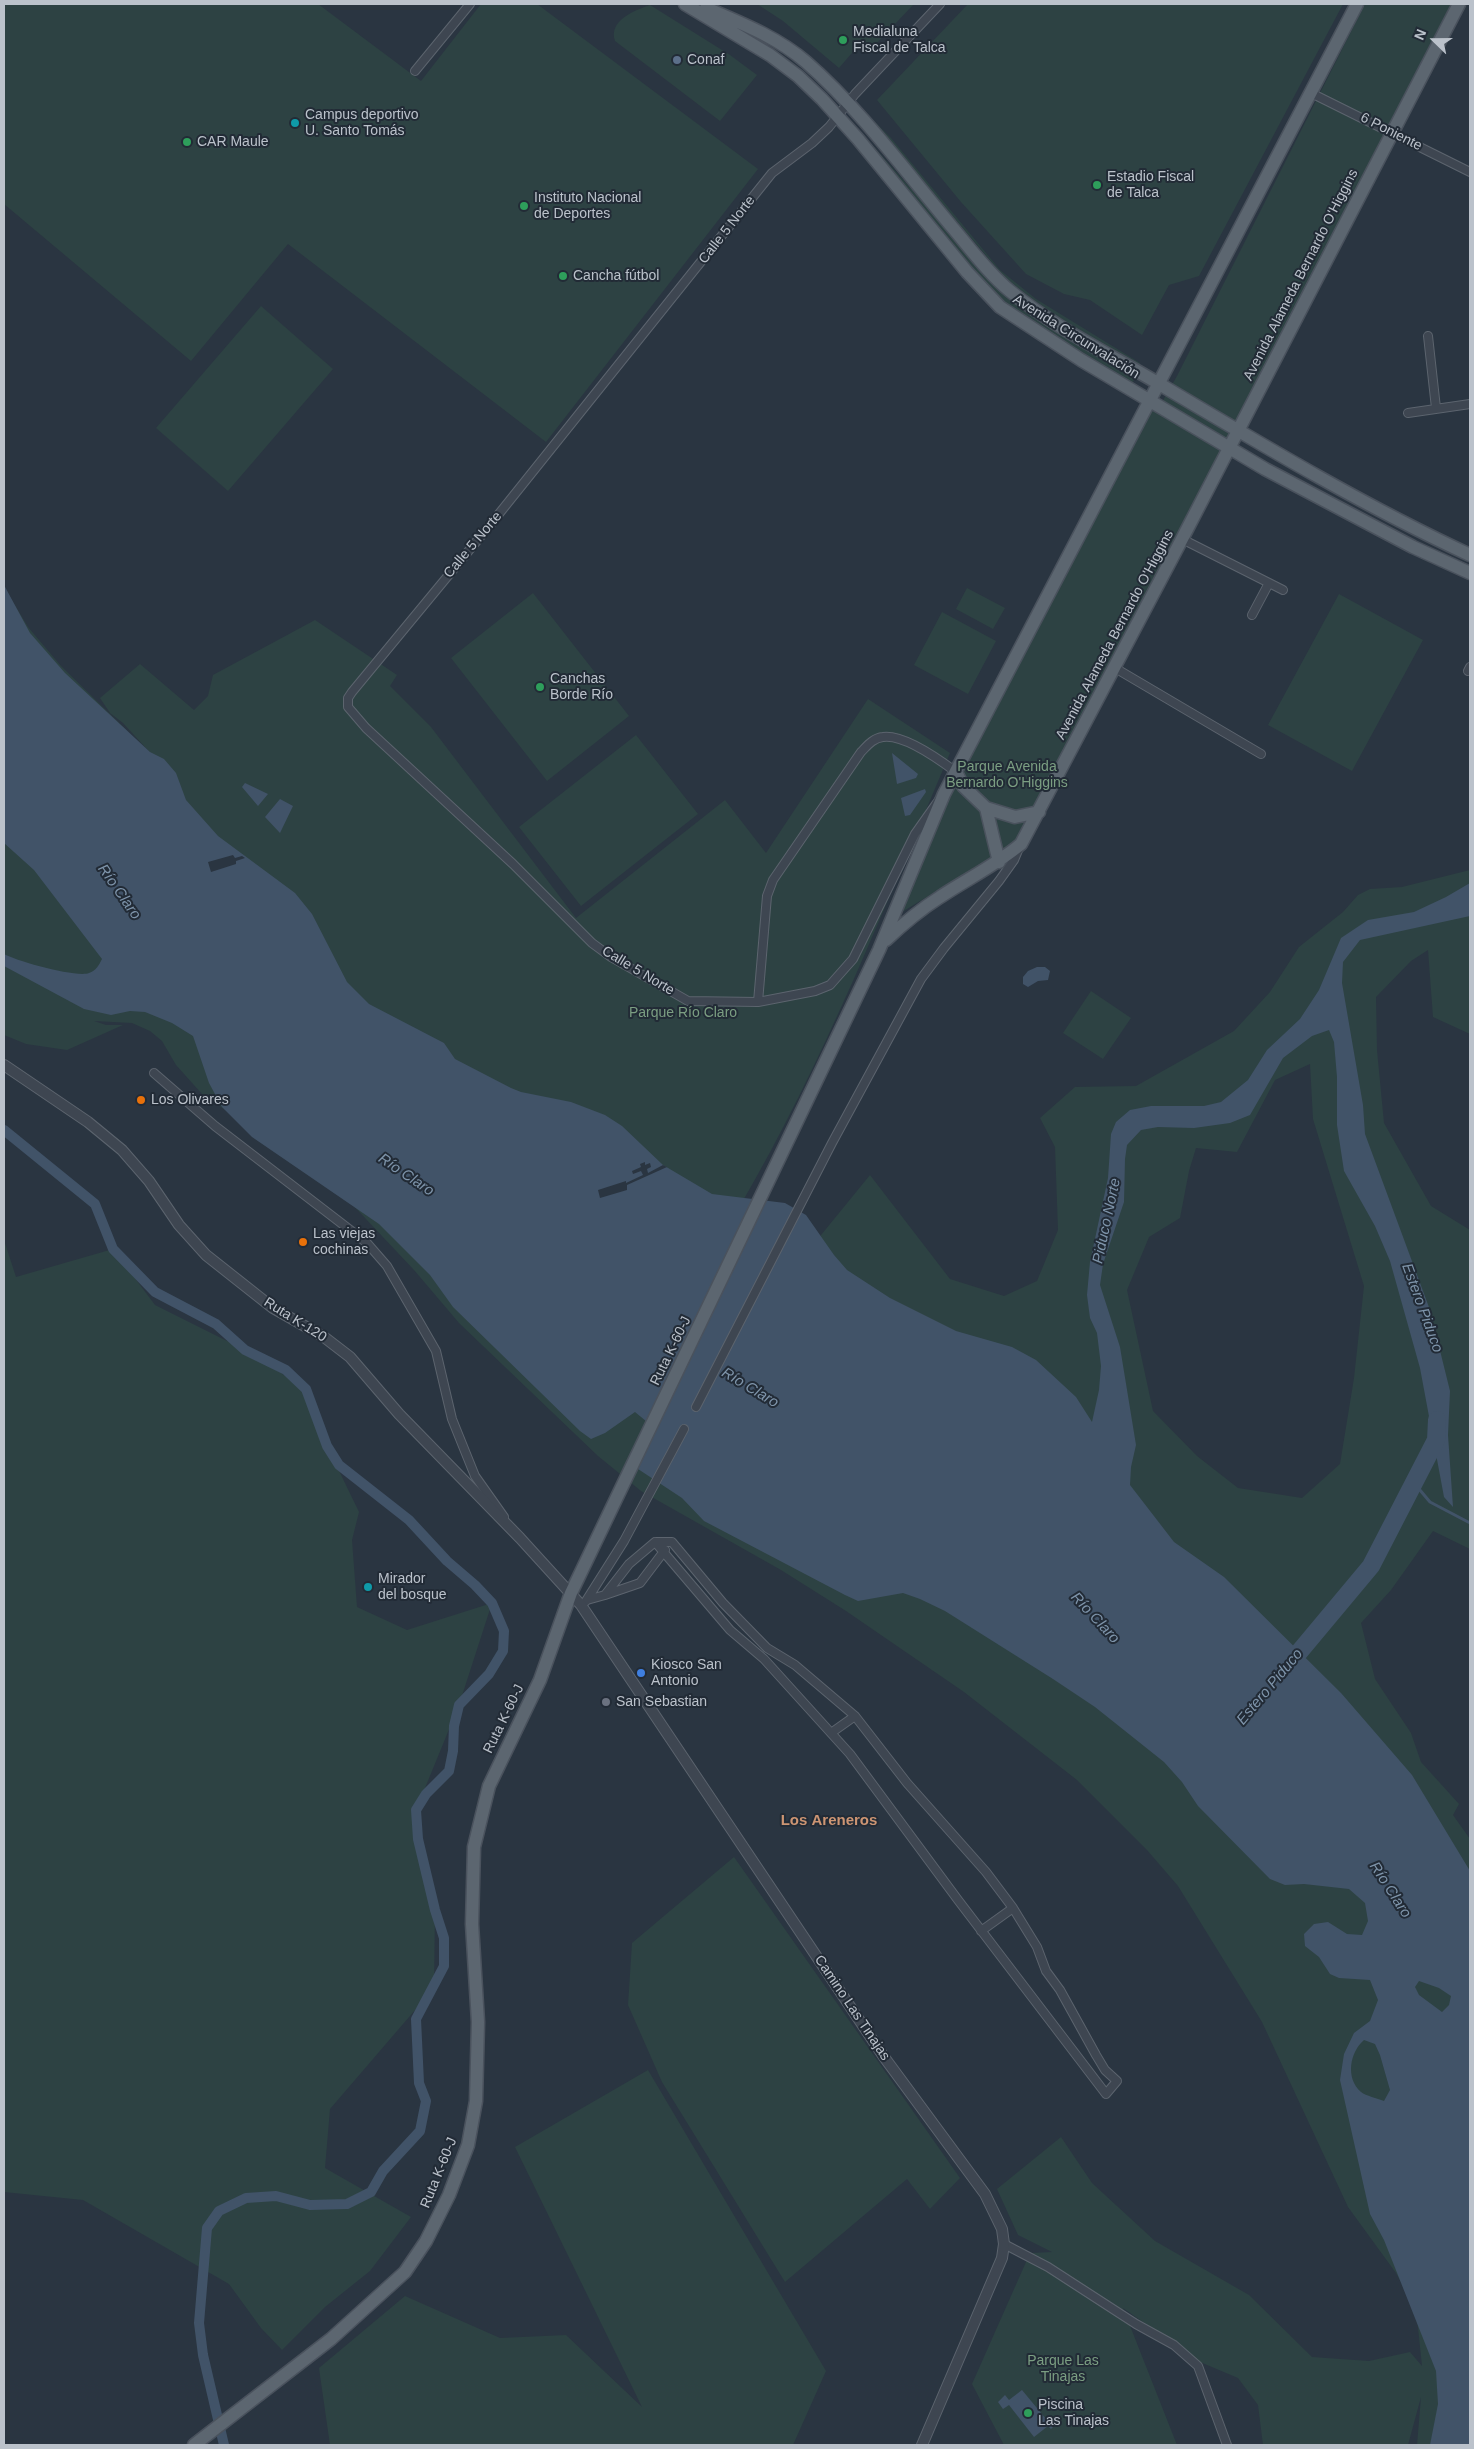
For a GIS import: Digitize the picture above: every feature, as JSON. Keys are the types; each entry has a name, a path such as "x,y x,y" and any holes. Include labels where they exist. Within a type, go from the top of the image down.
{"main road":[{"name":"Avenida Circunvalación","path":"686,4 741,36 788,67 837,116 967,272 1000,307 1150,402 1229,447 1371,526 1470,574"},
{"name":"Avenida Circunvalación","path":"697,4 778,42 805,61 847,104 980,260 1009,290 1090,343 1237,430 1404,523 1470,555"},
{"path":"876,956 944,794 1160,384 1356,4"},
{"name":"Avenida Alameda Bernardo O'Higgins","path":"876,956 886,940 906,921 940,897 999,862 1021,844 1182,539 1459,4"},
{"path":"956,772 963,786 974,799 986,808 1015,817 1039,812"},
{"path":"986,808 999,862"},
{"name":"Ruta K-60-J","path":"194,2445 331,2339 404,2272 426,2241 449,2195 468,2145 476,2101 478,2022 472,1924 472,1876 476,1840 489,1786 540,1680 571,1593 876,956"}],"street":[{"path":"415,71 470,4"},
{"name":"Calle 5 Norte","path":"940,4 812,143 772,173 521,488 348,698 348,706 366,728 513,864 592,943 611,957 688,1001 758,1002 815,991 830,985 839,977 852,959 923,819 944,794"},
{"name":"6 Poniente","path":"1311,93 1470,172"},
{"path":"1428,336 1436,408"},
{"path":"1408,413 1470,404"},
{"path":"1182,539 1283,590"},
{"path":"1252,615 1269,583"},
{"path":"1114,668 1261,754"},
{"path":"758,1002 767,896 774,880 861,752 872,741 882,737 893,737 904,740 956,772"},
{"path":"696,1407 832,1143 921,980 944,948 999,881 1014,860 1021,844"},
{"path":"999,862 999,881"},
{"name":"Ruta K-120","path":"4,1065 88,1122 122,1150 149,1181 178,1226 206,1255 273,1308 324,1337 350,1357 399,1414 571,1593"},
{"path":"154,1073 215,1126 367,1242 387,1266 436,1351 452,1419 475,1476 520,1538"},
{"path":"584,1602 624,1541 684,1429"},
{"path":"655,1542 730,1630 764,1659 850,1754 1106,2094 1117,2081 1106,2070 1096,2055 1060,1990 1046,1971 1037,1947 1013,1908 986,1872 888,1761 855,1716 795,1665 767,1648 723,1603 672,1542"},
{"path":"605,1595 629,1564 655,1542 672,1542"},
{"path":"584,1602 640,1583 672,1542"},
{"name":"Camino Las Tinajas","path":"571,1593 584,1602 884,2057 985,2194 998,2216 1004,2244 1002,2258 922,2445"},
{"path":"831,1733 855,1716"},
{"path":"982,1931 1013,1908"},
{"path":"1004,2244 1048,2266 1136,2324 1174,2345 1198,2366 1227,2445"}],"green space":[{"path":"4,4 318,4 421,81 481,4 537,4 758,169 546,442 288,244 191,361 4,204"},
{"name":"Medialuna Fiscal de Talca","path":"757,4 914,4 875,45 858,46 839,68 783,21"},
{"name":"Estadio Fiscal de Talca","path":"968,4 1343,4 1199,276 1169,285 1142,335 1090,300 1064,294 1026,274 961,202 877,100"},
{"name":"Parque Avenida Bernardo O'Higgins","path":"1365,4 1451,4 1030,821 1014,842 992,860 902,912 950,796 1149,415 1152,411 1157,411 1177,376"},
{"path":"650,5 730,55 757,75 720,121 615,41 614,34 619,22 631,13"},
{"path":"859,106 891,138 1000,270 1036,299 1140,363 1139,366 1044,308 1006,279"},
{"path":"852,122 1006,296 1037,318 1136,377 1132,383 1021,316 992,292"},
{"path":"261,306 333,369 228,491 156,428"},
{"path":"4,587 28,627 61,666 155,758 123,723 110,713 100,698 140,664 194,710 208,696 213,675 315,620 397,675 390,686 431,727 576,918 725,800 766,853 868,699 950,753 877,926 826,1040 799,1096 740,1206 817,1240 870,1175 950,1279 1004,1296 1037,1281 1058,1230 1055,1147 1040,1118 1075,1087 1136,1086 1234,1031 1270,992 1299,947 1343,912 1358,895 1370,889 1402,887 1470,870 1470,1034 1433,1017 1428,950 1411,961 1376,997 1377,1050 1384,1123 1431,1206 1470,1230 1470,1549 1433,1531 1391,1590 1361,1623 1375,1679 1411,1733 1421,1762 1459,1804 1453,1815 1470,1839 1470,2445 1417,2445 1421,2397 1408,2445 1263,2445 1258,2405 1238,2378 1200,2362 1123,2308 1177,2445 1004,2445 972,2384 1030,2253 1052,2252 1018,2235 997,2189 1061,2137 1092,2183 1155,2241 1249,2295 1312,2357 1369,2361 1410,2352 1422,2366 1416,2309 1396,2273 1348,2207 1262,2022 1178,1886 1147,1850 1077,1780 964,1692 846,1611 781,1570 641,1491 598,1456 459,1323 414,1270 333,1184 202,1094 176,1065 162,1041 150,1031 132,1023 94,1021 106,1025 123,1025 67,1050 26,1044 4,1035","holes":["242,856 273,879 253,876","1310,1064 1313,1119 1364,1286 1354,1378 1340,1464 1302,1498 1238,1488 1197,1456 1153,1411 1127,1290 1149,1237 1180,1218 1189,1171 1196,1148 1237,1152 1275,1080"]},
{"path":"967,588 1005,608 993,629 956,609"},
{"name":"Canchas Borde Río","path":"533,593 629,716 547,781 451,658"},
{"path":"1339,594 1423,640 1352,771 1268,725"},
{"path":"942,612 996,641 968,694 914,665"},
{"name":"Canchas Borde Río","path":"636,735 698,814 581,906 519,827"},
{"path":"1091,991 1131,1018 1103,1059 1063,1033"},
{"path":"4,1240 16,1277 113,1249 155,1305 245,1350 306,1389 327,1446 359,1512 352,1540 357,1607 407,1630 492,1603 459,1705 416,1810 435,1910 434,1988 330,2109 325,2168 411,2217 370,2271 325,2307 282,2350 261,2328 229,2284 83,2200 4,2192"},
{"path":"734,1857 960,2178 930,2209 907,2179 785,2282 662,2082 628,2005 632,1943"},
{"path":"648,2070 826,2371 793,2445 330,2445 319,2368 405,2296 500,2338 566,2335 642,2407 515,2147"}],"water":[{"path":"4,585 30,633 65,673 150,752 164,759 176,773 186,800 218,836 295,893 312,914 347,982 369,1004 444,1043 455,1059 511,1088 521,1092 571,1102 605,1115 622,1126 663,1165 712,1194 785,1203 806,1215 847,1270 890,1298 956,1331 1012,1347 1036,1360 1076,1397 1092,1422 1099,1390 1101,1366 1097,1333 1090,1318 1087,1295 1090,1262 1108,1178 1111,1134 1116,1122 1130,1110 1151,1106 1204,1106 1221,1102 1248,1080 1267,1050 1300,1019 1319,990 1341,938 1368,920 1414,912 1470,883 1470,916 1360,940 1343,962 1342,983 1363,1105 1365,1134 1430,1310 1450,1391 1448,1435 1453,1507 1444,1497 1420,1368 1390,1261 1375,1226 1344,1171 1337,1125 1337,1077 1334,1042 1329,1030 1312,1036 1283,1058 1250,1115 1230,1123 1194,1128 1158,1127 1141,1130 1127,1145 1124,1202 1103,1264 1100,1285 1120,1347 1136,1445 1131,1467 1130,1485 1174,1542 1224,1577 1341,1693 1412,1775 1470,1871 1470,2445 1430,2445 1438,2404 1436,2371 1384,2240 1370,2214 1340,2080 1344,2054 1354,2033 1370,2021 1378,2000 1370,1980 1339,1978 1330,1974 1319,1957 1305,1946 1304,1934 1314,1924 1328,1922 1347,1934 1362,1935 1368,1921 1365,1903 1349,1889 1304,1884 1285,1885 1270,1879 1198,1806 1182,1782 1164,1762 1095,1707 945,1611 903,1593 858,1601 704,1521 682,1498 638,1469 652,1426 635,1412 605,1433 591,1439 580,1431 453,1307 430,1275 379,1224 252,1137 222,1107 209,1083 193,1036 172,1023 145,1012 130,1011 111,1015 84,1009 4,966 4,954 46,968 82,974 94,971 102,959 34,870 4,843","holes":["1419,1981 1439,1988 1451,1996 1449,2005 1442,2012 1419,1995 1415,1987","1364,2040 1375,2044 1380,2055 1390,2090 1384,2101 1361,2092 1353,2080 1351,2065 1355,2051"]},
{"path":"892,753 918,774 916,778 897,784"},
{"path":"245,783 268,794 258,806 242,787"},
{"path":"925,789 926,792 910,815 905,816 901,798"},
{"path":"280,799 293,806 280,833 265,817"},
{"path":"1037,967 1045,967 1050,971 1048,980 1038,981 1028,987 1023,984 1023,977 1028,971"},
{"name":"Piscina Las Tinajas","path":"1022,2390 1046,2419 1051,2416 1057,2423 1051,2429 1048,2426 1034,2437 1009,2405 1003,2409 998,2402 1005,2395 1009,2400"}],"pier":[{"path":"233,855 235,858 242,856 245,858 236,861 236,864 211,872 208,862"},
{"path":"645,1162 645,1165 650,1163 651,1167 647,1169 648,1173 663,1165 667,1167 627,1185 627,1190 600,1198 598,1190 626,1181 626,1183 643,1175 641,1171 633,1174 632,1171 641,1167 640,1164"}],"waterway":[{"path":"4,1130 95,1204 113,1249 155,1292 216,1324 245,1350 286,1370 306,1389 327,1446 339,1465 409,1520 447,1561 475,1585 492,1603 504,1631 503,1651 489,1674 459,1705 454,1726 453,1751 449,1771 426,1794 416,1810 418,1839 435,1910 444,1938 444,1966 416,2019 419,2083 426,2101 420,2131 383,2171 371,2192 347,2204 310,2205 276,2196 246,2198 219,2211 207,2228 199,2323 203,2355 224,2445"},
{"name":"Estero Piduco","path":"1285,1669 1371,1566 1436,1440 1437,1420"},
{"path":"1414,1483 1430,1502 1470,1523"}],"place":[{"name":"Medialuna Fiscal de Talca","path":"843,40"},
{"name":"Conaf","path":"677,60"},
{"name":"Campus deportivo U. Santo Tomás","path":"295,123"},
{"name":"CAR Maule","path":"187,142"},
{"name":"Estadio Fiscal de Talca","path":"1097,185"},
{"name":"Instituto Nacional de Deportes","path":"524,206"},
{"name":"Cancha fútbol","path":"563,276"},
{"name":"Canchas Borde Río","path":"540,687"},
{"name":"Los Olivares","path":"141,1100"},
{"name":"Las viejas cochinas","path":"303,1242"},
{"name":"Mirador del bosque","path":"368,1587"},
{"name":"Kiosco San Antonio","path":"641,1673"},
{"name":"San Sebastian","path":"606,1702"},
{"name":"Piscina Las Tinajas","path":"1028,2413"}],"district":[{"name":"Los Areneros","path":"829,1821"}],"water label":[{"name":"Río Claro","path":"119,892"},
{"name":"Río Claro","path":"406,1175"},
{"name":"Piduco Norte","path":"1107,1221"},
{"name":"Río Claro","path":"750,1388"},
{"name":"Río Claro","path":"1095,1618"},
{"name":"Río Claro","path":"1390,1890"}],"park label":[{"name":"Parque Río Claro","path":"683,1013"},
{"name":"Parque Las Tinajas","path":"1063,2370"}]}
